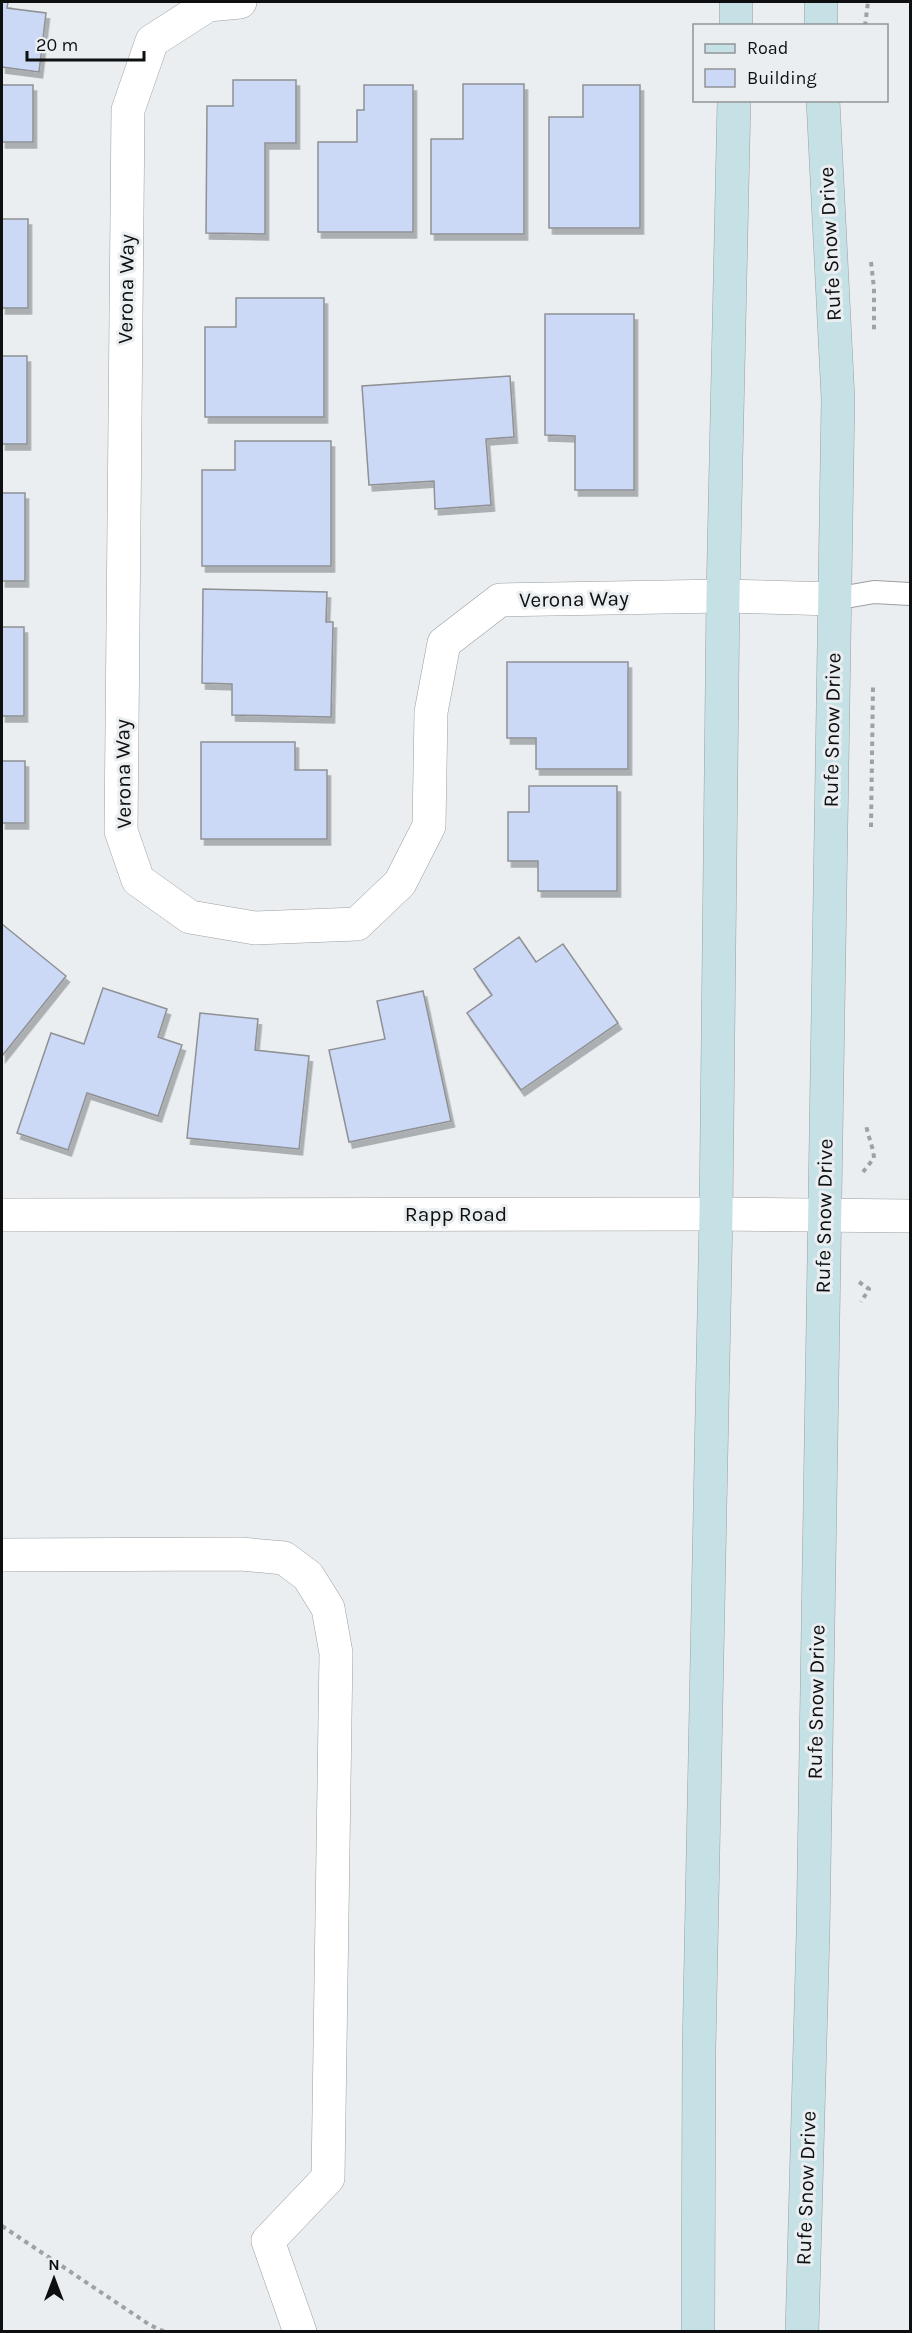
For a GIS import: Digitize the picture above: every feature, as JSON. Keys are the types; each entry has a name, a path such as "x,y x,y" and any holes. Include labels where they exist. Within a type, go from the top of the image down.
{"main road":[{"path":"736,2 736,24"},
{"path":"821,2 821,24"},
{"path":"698,2331 699,2050 716,1214 723,596 734,102"},
{"name":"Rufe Snow Drive","path":"802,2331 811,2037 838,399 822,102"}],"street":[{"name":"Verona Way","path":"240,2 208,4 152,41 128,110 121,831 138,880 190,917 255,928 357,924 400,883 429,826 431,712 444,643 500,600 723,596 834,599"},
{"path":"806,2 821,2"},
{"name":"Rapp Road","path":"2,1215 910,1216"},
{"path":"2,1555 241,1554 284,1558 308,1576 328,1608 336,1653 328,2178 268,2241 300,2331"}],"lane":[{"path":"834,599 874,592 910,594"}],"path":[{"path":"865,24 868,2"},
{"path":"2,2226 150,2325 165,2331"}],"building":[{"path":"2,2 8,2 7,8 46,13 39,72 2,67"},
{"path":"233,80 296,80 296,143 265,143 265,234 206,233 207,106 233,106"},
{"path":"463,84 524,84 524,234 431,234 431,139 463,139"},
{"path":"2,85 33,85 33,142 2,142"},
{"path":"364,85 413,85 413,232 318,232 318,142 357,142 357,110 364,110"},
{"path":"583,85 640,85 640,228 549,228 549,117 583,117"},
{"path":"2,219 28,219 28,308 2,308"},
{"path":"236,298 324,298 324,417 205,417 205,327 236,327"},
{"path":"545,314 634,314 634,490 575,490 575,436 545,435"},
{"path":"2,356 27,356 27,444 2,444"},
{"path":"510,376 514,437 486,439 491,505 435,509 434,481 369,485 362,386"},
{"path":"235,441 331,441 331,566 202,566 202,470 235,470"},
{"path":"2,493 25,493 25,581 2,581"},
{"path":"203,589 327,592 326,622 333,622 331,717 232,715 232,684 202,683"},
{"path":"2,627 24,627 24,716 2,716"},
{"path":"507,662 628,662 628,769 536,769 536,738 507,738"},
{"path":"201,742 295,742 295,770 327,770 327,839 201,839"},
{"path":"2,761 25,761 25,823 2,823"},
{"path":"529,786 617,786 617,891 538,891 538,861 508,861 508,812 529,812"},
{"path":"2,924 66,976 2,1056"},
{"path":"519,937 536,962 563,944 618,1023 521,1090 467,1013 492,995 474,969"},
{"path":"103,988 167,1009 158,1037 182,1045 158,1116 87,1093 68,1150 17,1133 51,1033 84,1044"},
{"path":"423,991 451,1121 349,1142 329,1050 385,1039 377,1001"},
{"path":"200,1013 258,1019 255,1050 309,1056 299,1149 187,1138"}]}
